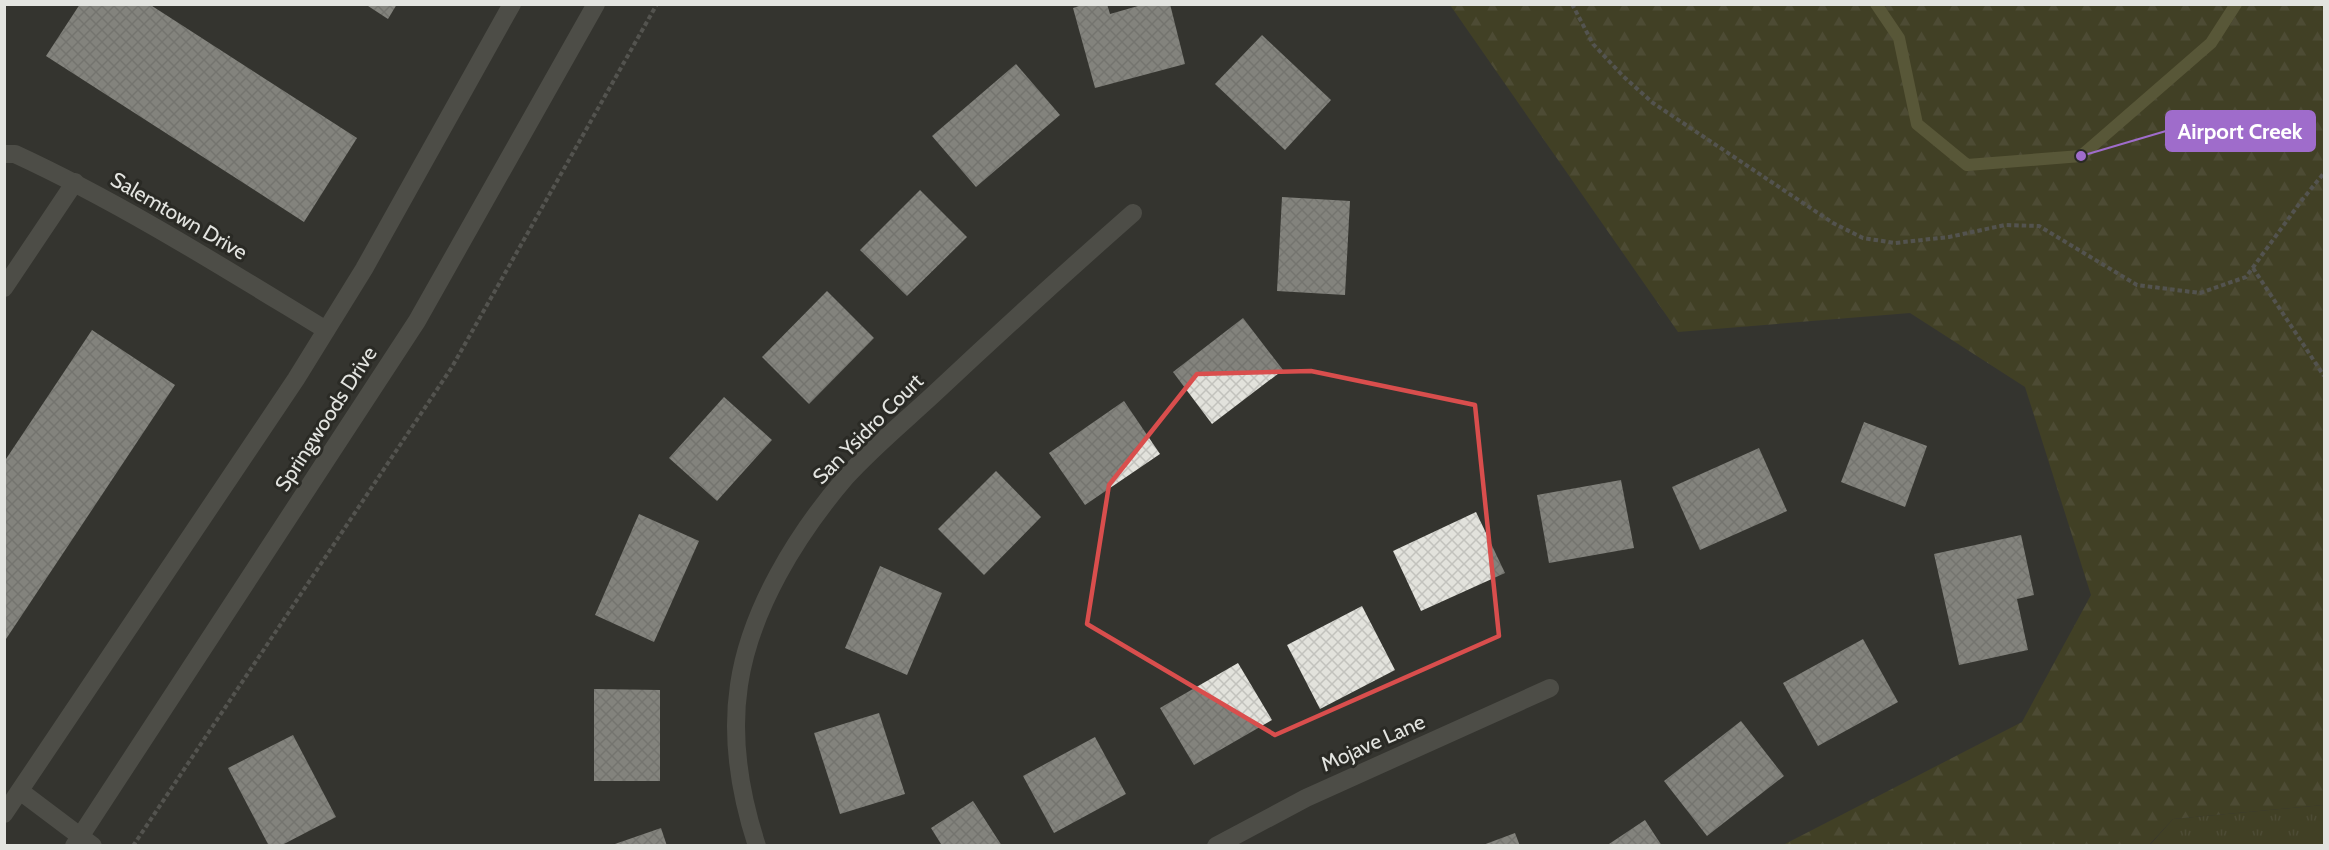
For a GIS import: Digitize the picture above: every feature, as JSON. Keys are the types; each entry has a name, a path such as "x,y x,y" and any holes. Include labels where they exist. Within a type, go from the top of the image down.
{"street":[{"path":"4,814 296,379 364,269 512,4"},
{"name":"Springwoods Drive","path":"83,842 417,321 596,4"},
{"name":"Salemtown Drive","path":"4,154 15,154 75,182 153,225 326,330"},
{"path":"4,288 75,182"},
{"name":"San Ysidro Court","path":"757,846 741,789 736,732 739,686 746,651 771,588 806,529 847,476 1009,323 1133,213"},
{"name":"Mojave Lane","path":"1216,846 1306,798 1550,688"},
{"path":"20,791 83,842"}],"path":[{"path":"133,846 452,367 657,4"},
{"path":"1572,4 1593,44 1653,103 1833,223 1863,238 1895,243 1949,237 2005,225 2039,226 2137,285 2200,293 2246,277 2302,200 2325,173"},
{"path":"2253,268 2325,376"}],"highlighted area":[{"path":"1311,371 1475,405 1499,636 1275,735 1087,624 1109,485 1197,374"}],"green space":[{"path":"1450,5 2324,5 2324,805 2173,819 2149,845 1783,845 2022,722 2091,595 2025,387 1910,313 1678,332"},
{"path":"2324,805 2324,845 2149,846 2173,819"}],"building":[{"path":"80,4 149,4 357,138 304,222 46,56"},
{"path":"365,4 397,4 388,19"},
{"path":"1085,4 1107,4 1110,14 1145,4 1170,4 1185,64 1095,88 1073,8"},
{"path":"1262,35 1331,100 1285,150 1215,84"},
{"path":"1016,64 1060,115 976,187 932,136"},
{"path":"920,190 967,237 907,296 860,250"},
{"path":"1282,197 1350,201 1345,295 1277,291"},
{"path":"827,291 874,338 809,404 762,357"},
{"path":"1243,318 1283,370 1212,424 1173,372"},
{"path":"92,330 175,385 4,642 4,462"},
{"path":"724,397 772,440 717,501 669,458"},
{"path":"1124,401 1160,454 1085,505 1049,453"},
{"path":"1864,422 1927,446 1905,507 1841,482"},
{"path":"1759,448 1787,511 1700,550 1672,487"},
{"path":"996,471 1041,517 984,575 938,529"},
{"path":"1621,480 1634,548 1549,563 1537,495"},
{"path":"1476,512 1505,573 1421,611 1393,551"},
{"path":"639,514 699,541 654,642 595,615"},
{"path":"2021,535 2034,595 2017,599 2028,650 1959,665 1934,554"},
{"path":"880,566 942,593 907,675 845,648"},
{"path":"1362,606 1395,670 1320,709 1287,645"},
{"path":"1863,639 1898,702 1818,746 1783,683"},
{"path":"1238,663 1272,720 1194,765 1160,708"},
{"path":"594,689 660,690 660,781 594,781"},
{"path":"879,713 905,794 840,814 814,733"},
{"path":"1741,721 1784,776 1707,836 1664,781"},
{"path":"293,735 336,817 280,846 269,846 228,768"},
{"path":"1095,737 1126,794 1054,833 1023,776"},
{"path":"973,801 1002,846 938,846 941,844 931,828"},
{"path":"1645,820 1662,846 1606,846"},
{"path":"661,828 667,846 612,846 612,845"},
{"path":"1515,833 1520,846 1483,846 1483,845"}],"waterway":[{"path":"1876,4 1899,38 1917,124 1967,165 2081,156 2211,43 2236,4"}],"place":[{"name":"Airport Creek","path":"2081,156"}]}
